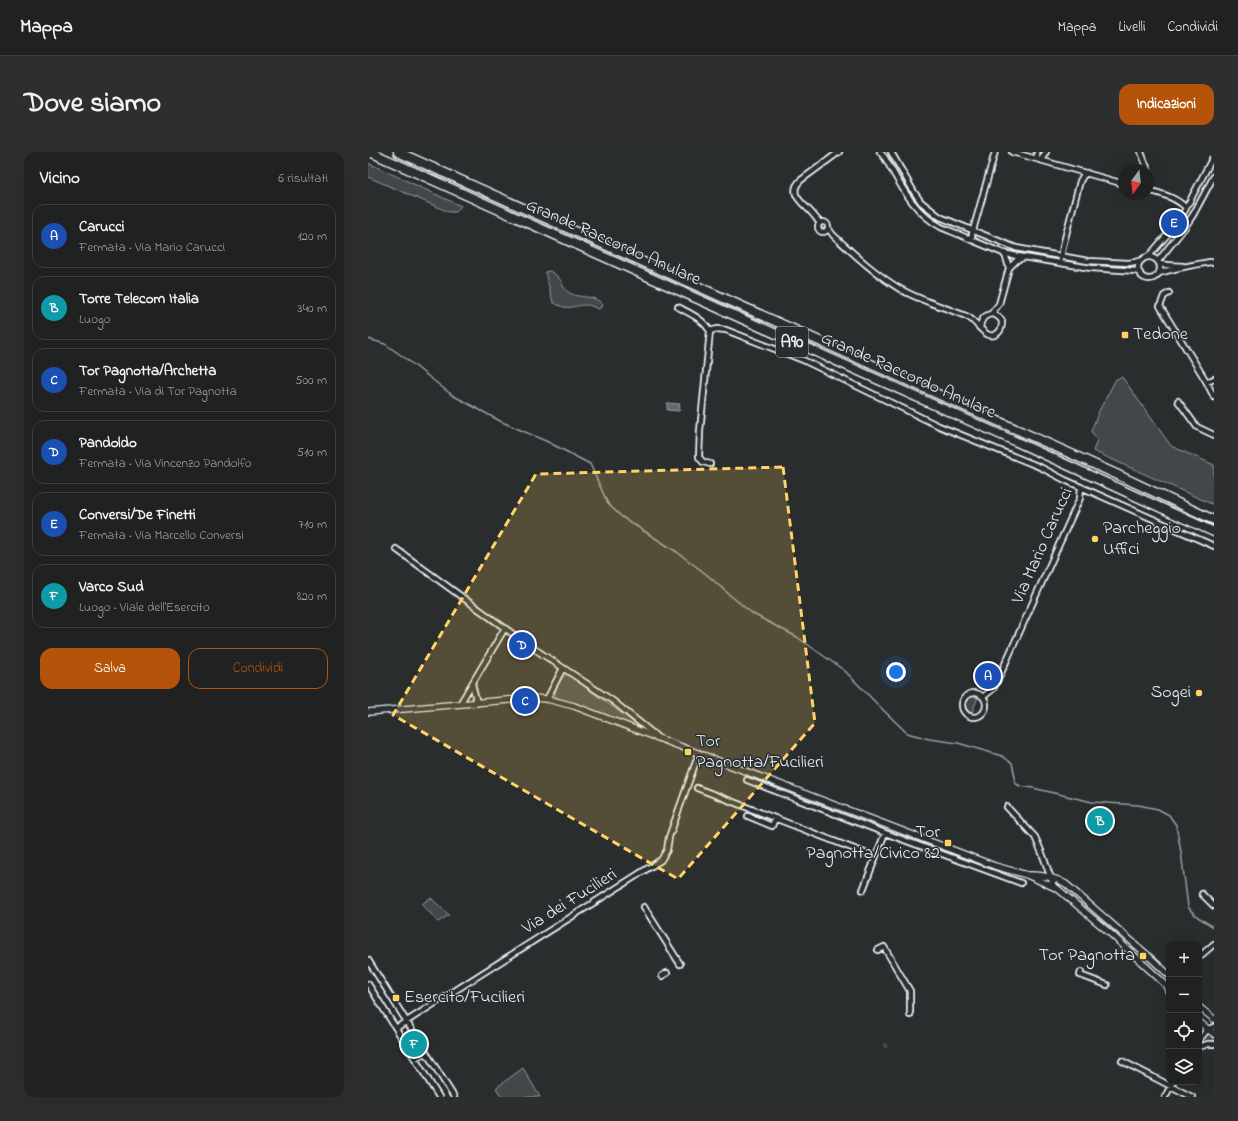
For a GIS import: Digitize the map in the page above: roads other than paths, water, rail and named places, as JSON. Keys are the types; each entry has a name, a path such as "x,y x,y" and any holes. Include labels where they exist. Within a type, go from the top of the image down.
{"highway":[{"name":"Grande Raccordo Anulare","path":"370,152 993,431 1214,532"},
{"name":"Grande Raccordo Anulare","path":"398,152 1116,474 1214,520"}],"street":[{"path":"820,223 798,199 795,190 801,180 839,152"},
{"path":"880,152 915,207 925,216 941,226 1003,252 1023,258 1091,268 1136,271 1148,279 1155,278 1159,273 1183,266"},
{"path":"891,152 921,202 940,217 1016,248 1088,261 1129,263 1148,257 1170,231 1186,208 1214,155"},
{"path":"967,238 972,237 995,152"},
{"path":"1012,152 1118,182"},
{"path":"1037,152 1039,160"},
{"path":"1039,160 1046,152"},
{"path":"1139,152 1142,164"},
{"path":"1139,152 1145,164"},
{"path":"1057,263 1062,256 1063,246 1080,181 1087,173"},
{"path":"1159,273 1159,263 1193,215 1214,176"},
{"path":"1154,192 1174,199 1186,208"},
{"path":"820,223 823,221 827,223 827,230"},
{"path":"820,223 818,226 821,232 827,230"},
{"path":"827,230 872,270 897,287 935,305 970,318 984,317 991,314 999,304"},
{"path":"1003,252 1009,268"},
{"path":"1148,257 1154,258 1159,263 1169,266 1183,266 1213,262"},
{"path":"970,318 982,332 987,335 996,335 999,332 1002,325 999,317 999,304 1009,268 1017,260 1023,258"},
{"path":"1140,273 1139,266 1142,260"},
{"path":"1169,293 1164,296 1160,306 1214,395"},
{"path":"678,307 699,318 710,331 698,457 703,462 710,464"},
{"path":"991,314 999,317"},
{"path":"980,328 980,324 984,317"},
{"path":"710,331 717,329 726,330 803,360 939,426 1040,467 1081,487"},
{"path":"1207,382 1214,379"},
{"path":"1178,401 1197,427 1214,435"},
{"name":"Via Mario Carucci","path":"983,697 993,689 996,684 1080,498 1081,487 1214,546"},
{"path":"396,549 505,628 613,701 658,738"},
{"path":"460,704 505,628"},
{"path":"546,699 563,668"},
{"path":"472,684 477,703"},
{"path":"976,693 983,697 986,702 986,706 982,715 972,717 964,712 962,704 967,695 976,693"},
{"path":"368,712 531,698 546,699 574,706 995,866 1027,875 1054,886 1111,934 1166,985"},
{"name":"Via dei Fucilieri","path":"396,1028 605,897 661,860 666,853 669,837 699,753"},
{"path":"747,780 1020,883"},
{"path":"697,788 875,857"},
{"path":"1007,807 1034,837 1042,853 1054,886"},
{"path":"748,816 772,826 775,818"},
{"path":"863,890 885,833"},
{"path":"1027,875 1050,877 1066,884 1166,972"},
{"path":"1202,894 1214,906"},
{"path":"644,908 680,964"},
{"path":"1202,954 1214,944"},
{"path":"878,950 884,947 910,991 910,1015"},
{"path":"368,960 454,1097"},
{"path":"1081,972 1080,975 1108,985"},
{"path":"662,976 667,973"},
{"path":"368,984 439,1097"},
{"path":"1202,1009 1214,1019"},
{"path":"1202,1024 1214,1034"},
{"path":"1202,1036 1208,1029 1214,1027"},
{"path":"1202,1046 1214,1044"},
{"path":"415,1058 426,1052"},
{"path":"1122,1060 1166,1081"},
{"path":"1165,1097 1171,1085"},
{"path":"1174,1085 1192,1097"}],"waterway":[{"path":"368,339 385,344 452,395 502,422 548,442 590,464 608,504 622,517 677,552 706,574 753,614 797,637 845,671 907,733 929,739 958,743 1002,756 1012,763 1015,783 1020,786 1092,802 1138,805 1158,809 1169,815 1176,825 1188,907 1196,916 1214,927"}],"tunnel":[{"path":"884,1044 888,1049"}],"place":[{"name":"Conversi/De Finetti","path":"1174,223"},
{"name":"Tedone","path":"1125,335"},
{"name":"Parcheggio Uffici","path":"1095,539"},
{"name":"Pandoldo","path":"522,645"},
{"name":"Carucci","path":"988,676"},
{"name":"Sogei","path":"1199,693"},
{"name":"Tor Pagnotta/Archetta","path":"525,701"},
{"name":"Tor Pagnotta/Fucilieri","path":"688,752"},
{"name":"Torre Telecom Italia","path":"1100,821"},
{"name":"Tor Pagnotta/Civico 82","path":"948,843"},
{"name":"Tor Pagnotta","path":"1143,956"},
{"name":"Esercito/Fucilieri","path":"396,998"},
{"name":"Varco Sud","path":"414,1044"}]}
